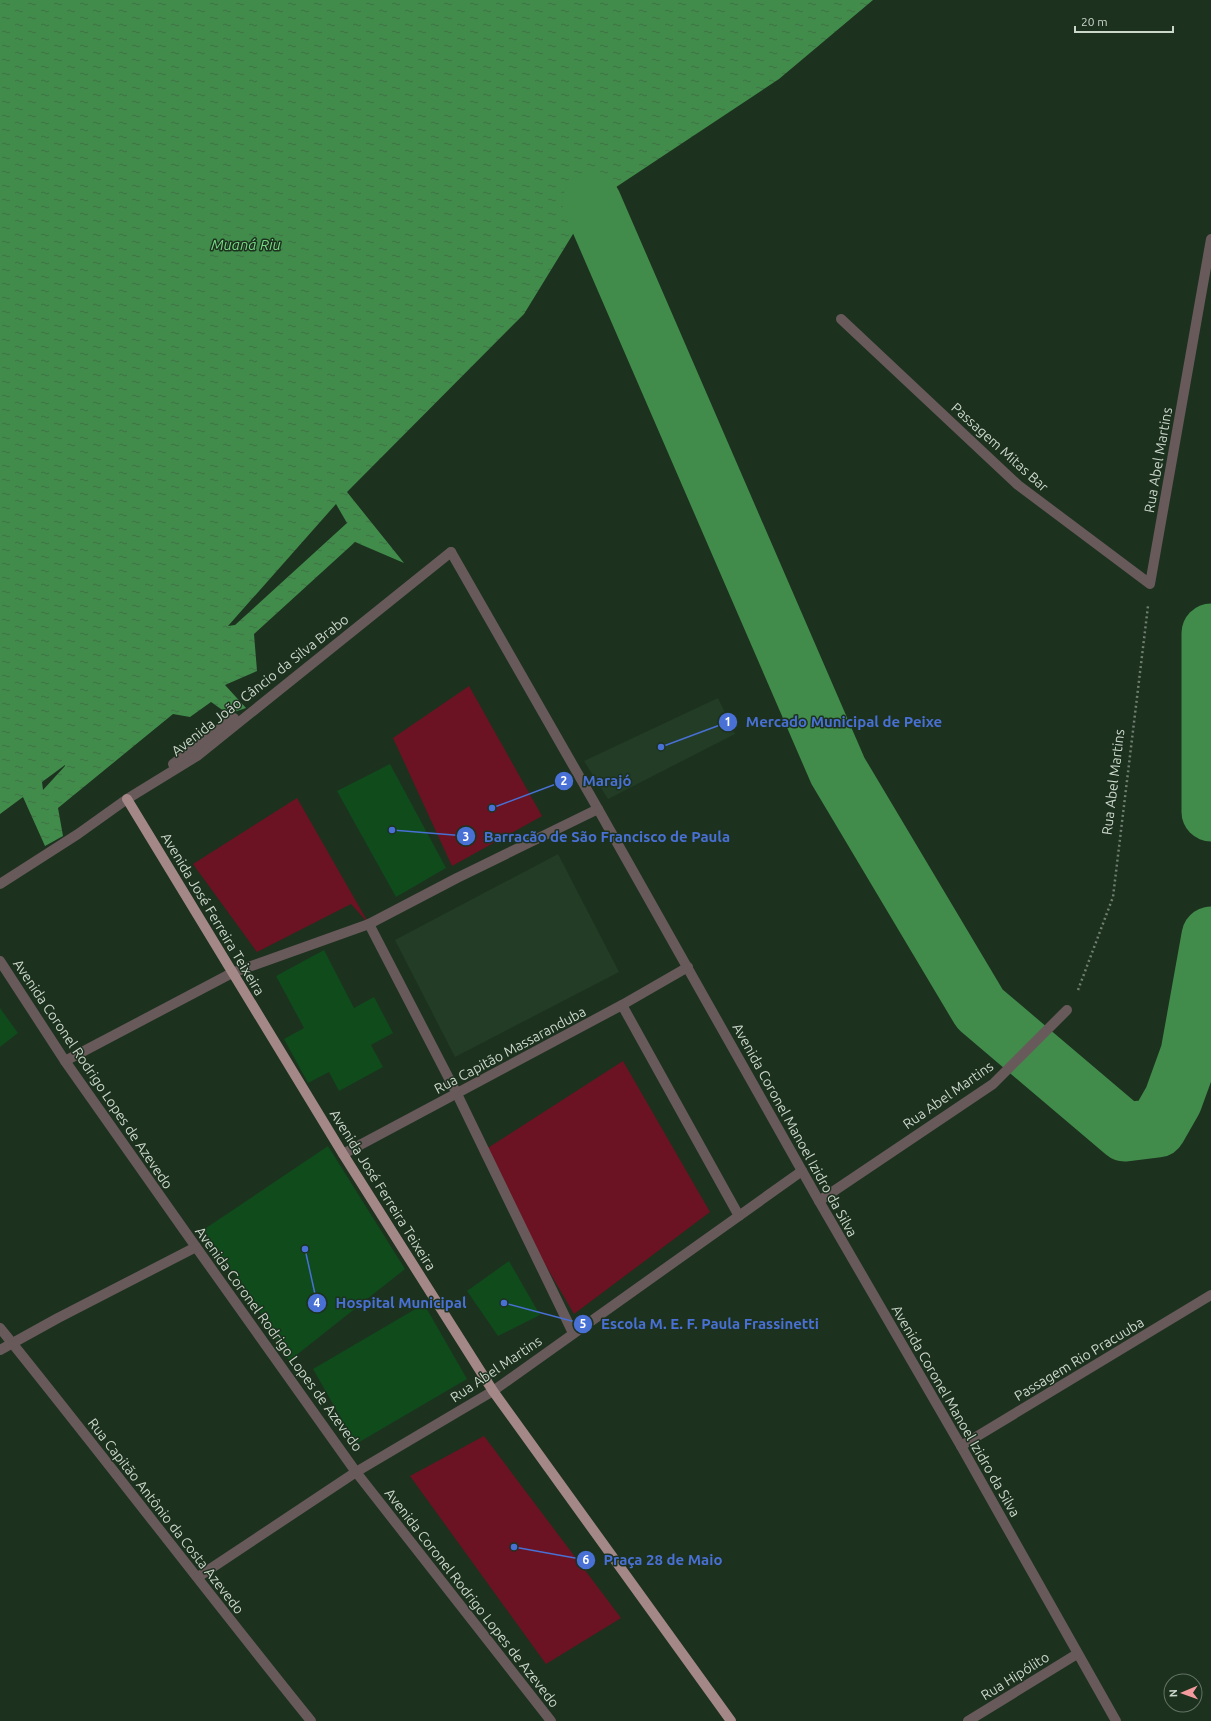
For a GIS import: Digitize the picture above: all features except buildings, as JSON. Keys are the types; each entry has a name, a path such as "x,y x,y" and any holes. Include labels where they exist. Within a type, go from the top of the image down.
{"main road":[{"name":"Avenida José Ferreira Teixeira","path":"127,799 343,1154 493,1391 730,1721"}],"street":[{"name":"Rua Abel Martins","path":"1150,584 1211,239"},
{"name":"Passagem Mitas Bar","path":"840,320 1018,485 1150,584"},
{"name":"Avenida Coronel Manoel Izidro da Silva","path":"127,799 451,552 1116,1721"},
{"path":"0,884 78,834 127,799"},
{"path":"65,1061 232,973 369,924 457,878 598,809"},
{"path":"369,924 457,1094 573,1333"},
{"name":"Avenida Coronel Rodrigo Lopes de Azevedo","path":"0,961 65,1061 356,1472 551,1721"},
{"name":"Rua Capitão Massaranduba","path":"343,1154 622,1005 688,967"},
{"path":"622,1005 739,1216"},
{"name":"Rua Abel Martins","path":"819,1201 993,1084 1067,1010"},
{"name":"Rua Abel Martins","path":"198,1577 356,1472 493,1391 802,1171"},
{"path":"0,1350 58,1318 196,1247"},
{"name":"Passagem Rio Pracuuba","path":"960,1446 1211,1296"},
{"name":"Rua Capitão Antônio da Costa Azevedo","path":"0,1328 311,1721"},
{"name":"Rua Hipólito","path":"968,1721 1077,1654"}],"path":[{"name":"Rua Abel Martins","path":"1067,1010 1078,992 1114,897 1150,584"}],"shaded area":[{"path":"469,686 542,816 452,866 393,738"},
{"path":"718,698 735,734 608,799 584,761"},
{"path":"297,798 369,924 351,904 257,952 193,864"},
{"path":"558,854 619,972 455,1057 395,940"},
{"path":"623,1061 710,1212 574,1314 480,1153"},
{"path":"484,1436 621,1618 546,1664 410,1476"}],"water":[{"name":"Muaná Riu","path":"0,0 873,0 779,79 592,203 524,314 347,492 404,563 355,542 254,634 257,671 225,685 246,708 228,714 211,702 190,717 173,714 58,808 63,836 45,846 23,797 0,814","holes":["336,504 347,523 235,625 228,626","65,766 43,790 42,782"]}],"waterway":[{"path":"592,203 838,771 980,1009 1125,1132 1157,1128 1173,1100 1190,1053 1211,936"},
{"path":"1211,633 1211,812"}],"place":[{"name":"Mercado Municipal de Peixe","path":"661,747"},
{"name":"Marajó","path":"492,808"},
{"name":"Barracão de São Francisco de Paula","path":"392,830"},
{"name":"Hospital Municipal","path":"305,1249"},
{"name":"Escola M. E. F. Paula Frassinetti","path":"504,1303"},
{"name":"Praça 28 de Maio","path":"514,1547"}]}
